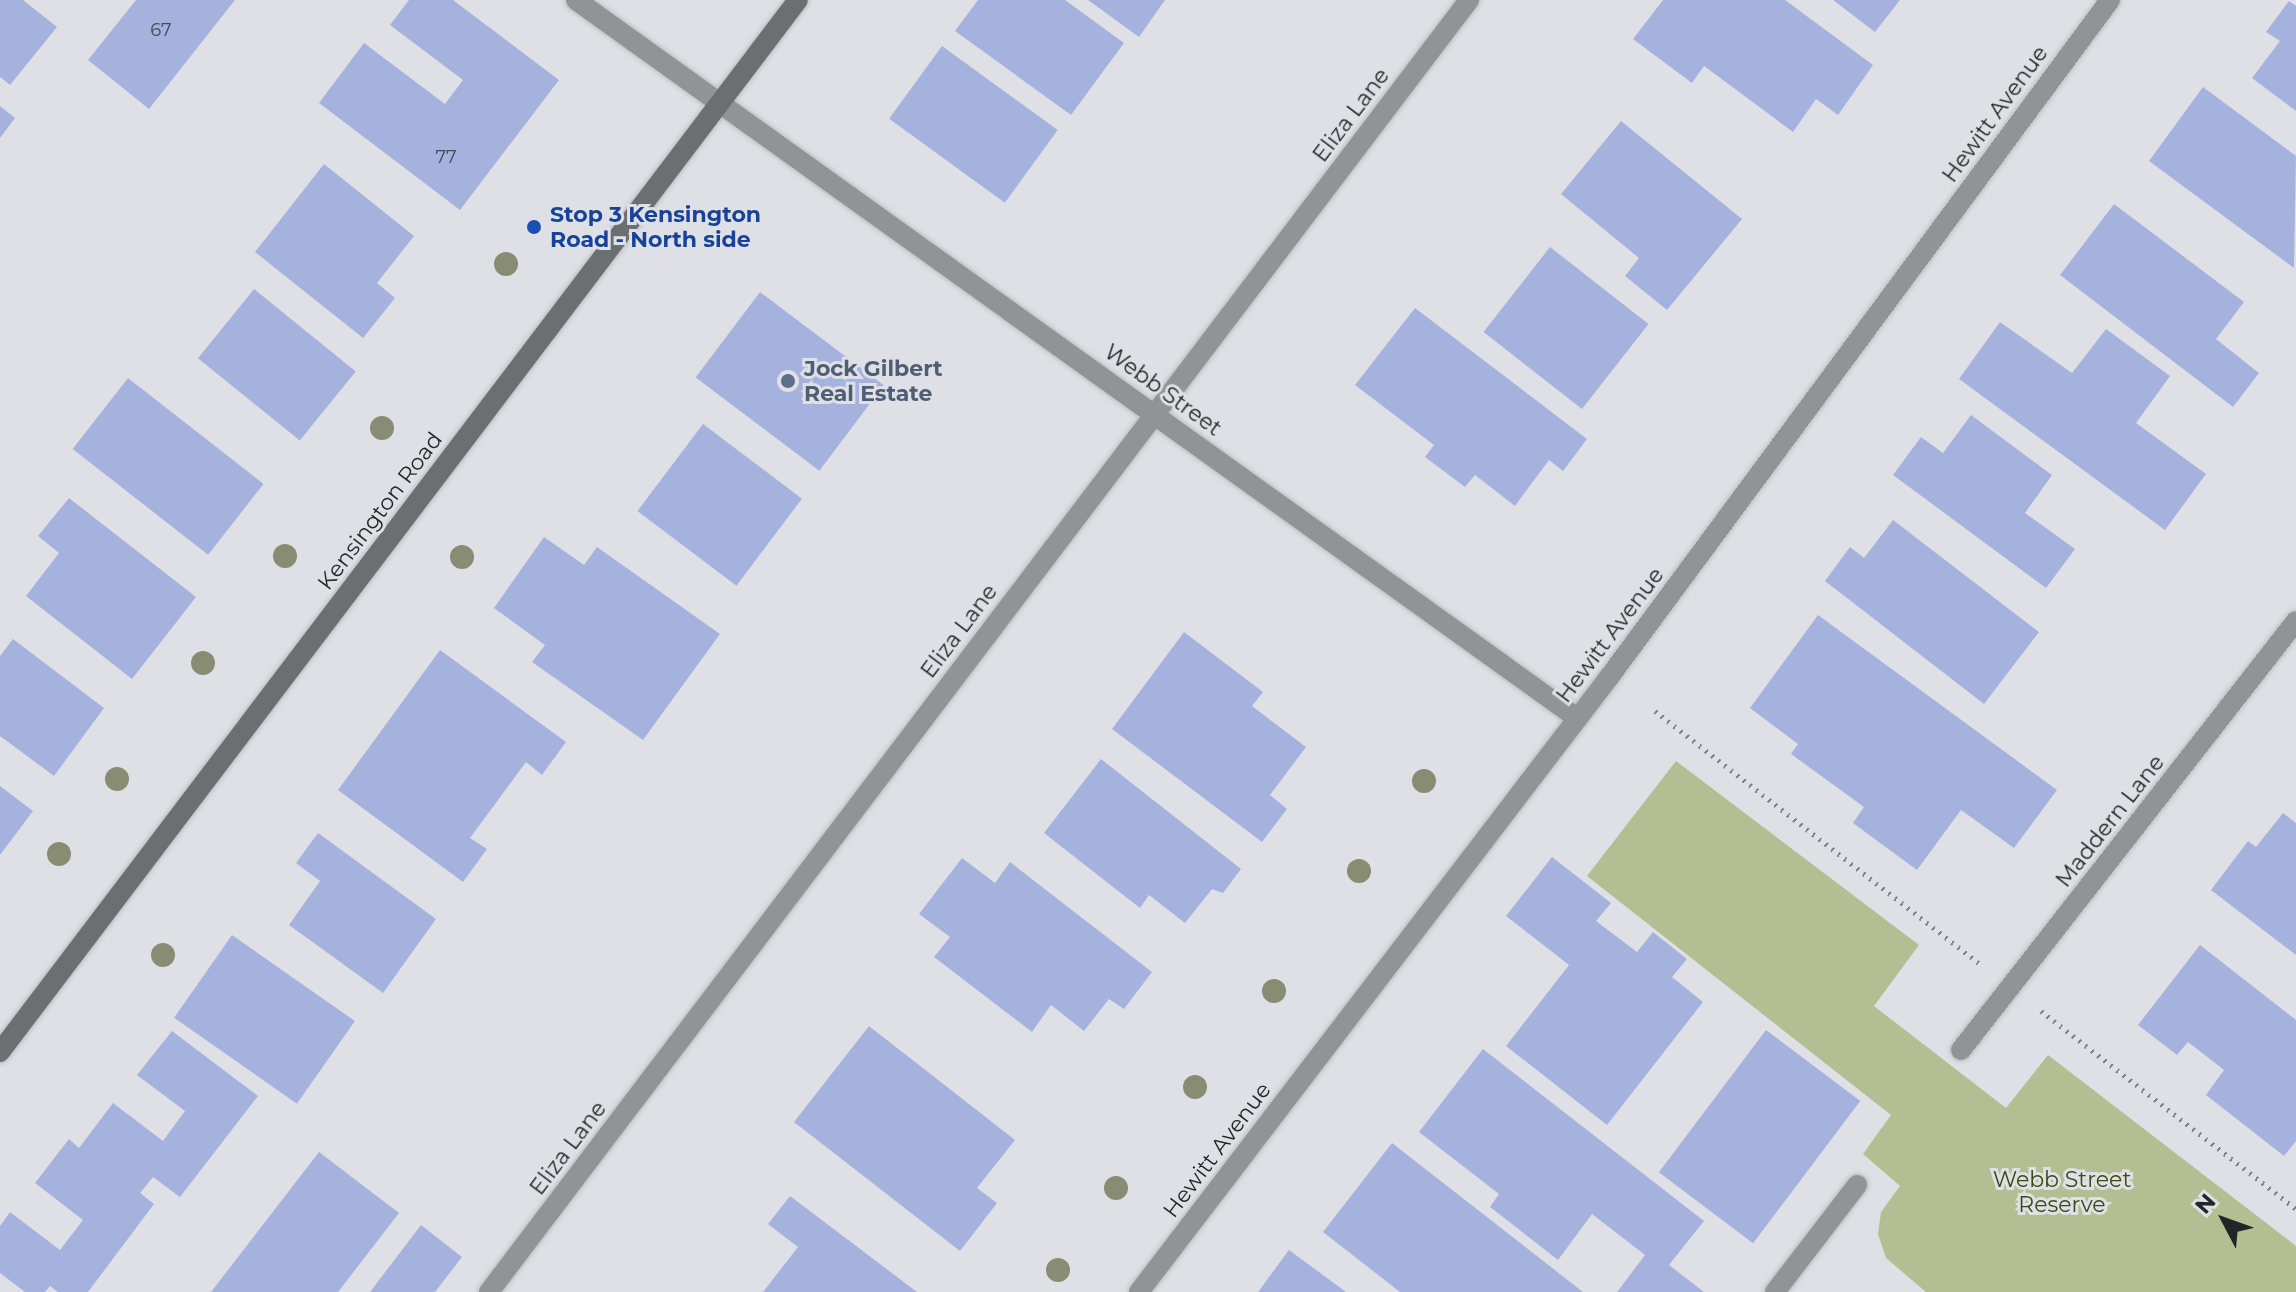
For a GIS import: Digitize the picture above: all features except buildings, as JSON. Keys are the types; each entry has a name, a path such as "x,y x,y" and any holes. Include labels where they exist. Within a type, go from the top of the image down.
{"main road":[{"name":"Kensington Road","path":"0,1052 798,0"}],"street":[{"name":"Webb Street","path":"576,0 1577,718"},
{"name":"Eliza Lane","path":"489,1292 1469,0"},
{"name":"Hewitt Avenue","path":"1139,1292 1577,718 2110,0"},
{"name":"Maddern Lane","path":"1961,1050 2296,621"},
{"path":"1775,1292 1857,1185"}],"green space":[{"name":"Webb Street Reserve","path":"1676,761 1919,945 1874,1006 2006,1108 2048,1055 2296,1246 2296,1292 1926,1292 1886,1258 1878,1234 1881,1212 1900,1186 1863,1154 1891,1115 1587,876"}],"place":[{"name":"Stop 3 Kensington Road - North side","path":"534,227"},
{"name":"Jock Gilbert Real Estate","path":"788,381"}]}
